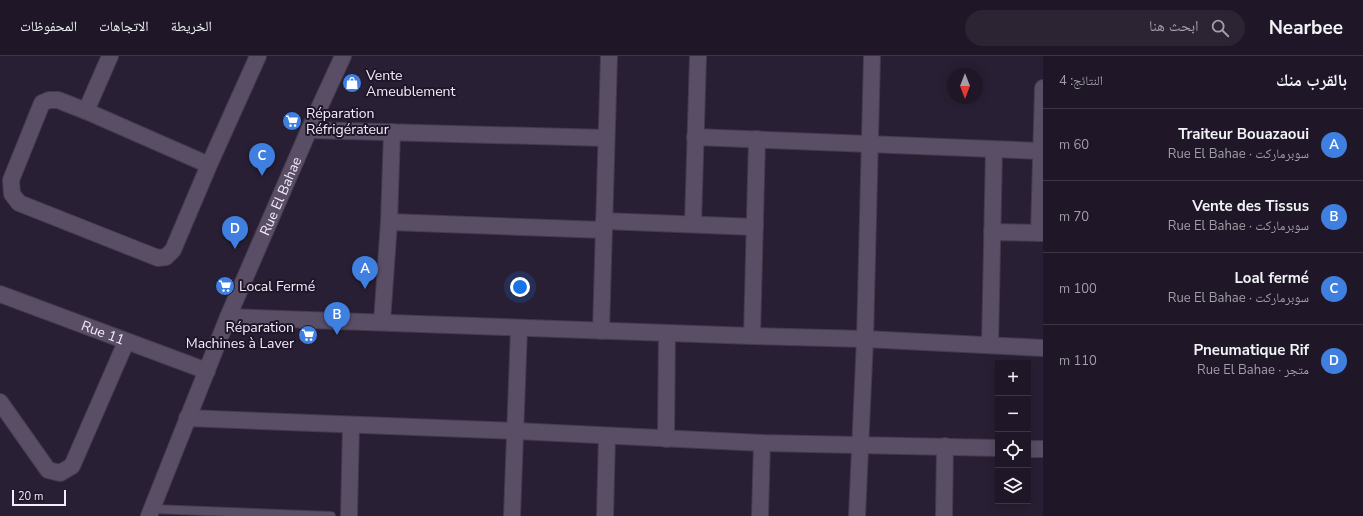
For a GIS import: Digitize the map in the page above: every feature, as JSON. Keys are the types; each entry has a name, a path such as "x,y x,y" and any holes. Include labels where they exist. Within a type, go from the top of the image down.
{"street":[{"path":"86,111 110,56"},
{"path":"209,165 86,111 58,100 49,100 42,103 11,180 12,194 19,203 158,258 166,257 173,250 258,56"},
{"name":"Rue El Bahae","path":"151,512 228,317 343,56"},
{"path":"601,331 609,56"},
{"path":"693,224 698,56"},
{"path":"857,516 859,444 865,339 872,56"},
{"path":"992,232 1041,233 1043,88"},
{"path":"310,130 606,138"},
{"path":"382,322 389,222 392,132"},
{"path":"695,137 1041,151"},
{"path":"752,336 757,139"},
{"path":"990,345 994,150"},
{"path":"389,222 604,226 693,224 755,227"},
{"name":"Rue 11","path":"0,294 206,371"},
{"path":"228,317 865,339 1043,348"},
{"path":"512,516 519,328"},
{"path":"666,438 667,333"},
{"path":"0,402 48,470 60,473 72,466 126,342"},
{"path":"187,418 516,431 762,443 995,448"},
{"path":"349,516 351,425"},
{"path":"605,516 607,436"},
{"path":"760,516 762,443"},
{"path":"944,516 945,446"},
{"path":"1031,449 1043,449"}],"lane":[{"path":"151,512 331,516"}],"place":[{"name":"Vente Ameublement","path":"352,83"},
{"name":"Réparation Réfrigérateur","path":"292,121"},
{"name":"Loal fermé","path":"262,176"},
{"name":"Pneumatique Rif","path":"235,249"},
{"name":"Local Fermé","path":"225,286"},
{"name":"Traiteur Bouazaoui","path":"365,289"},
{"name":"Réparation Machines à Laver","path":"308,335"},
{"name":"Vente des Tissus","path":"337,335"}]}
